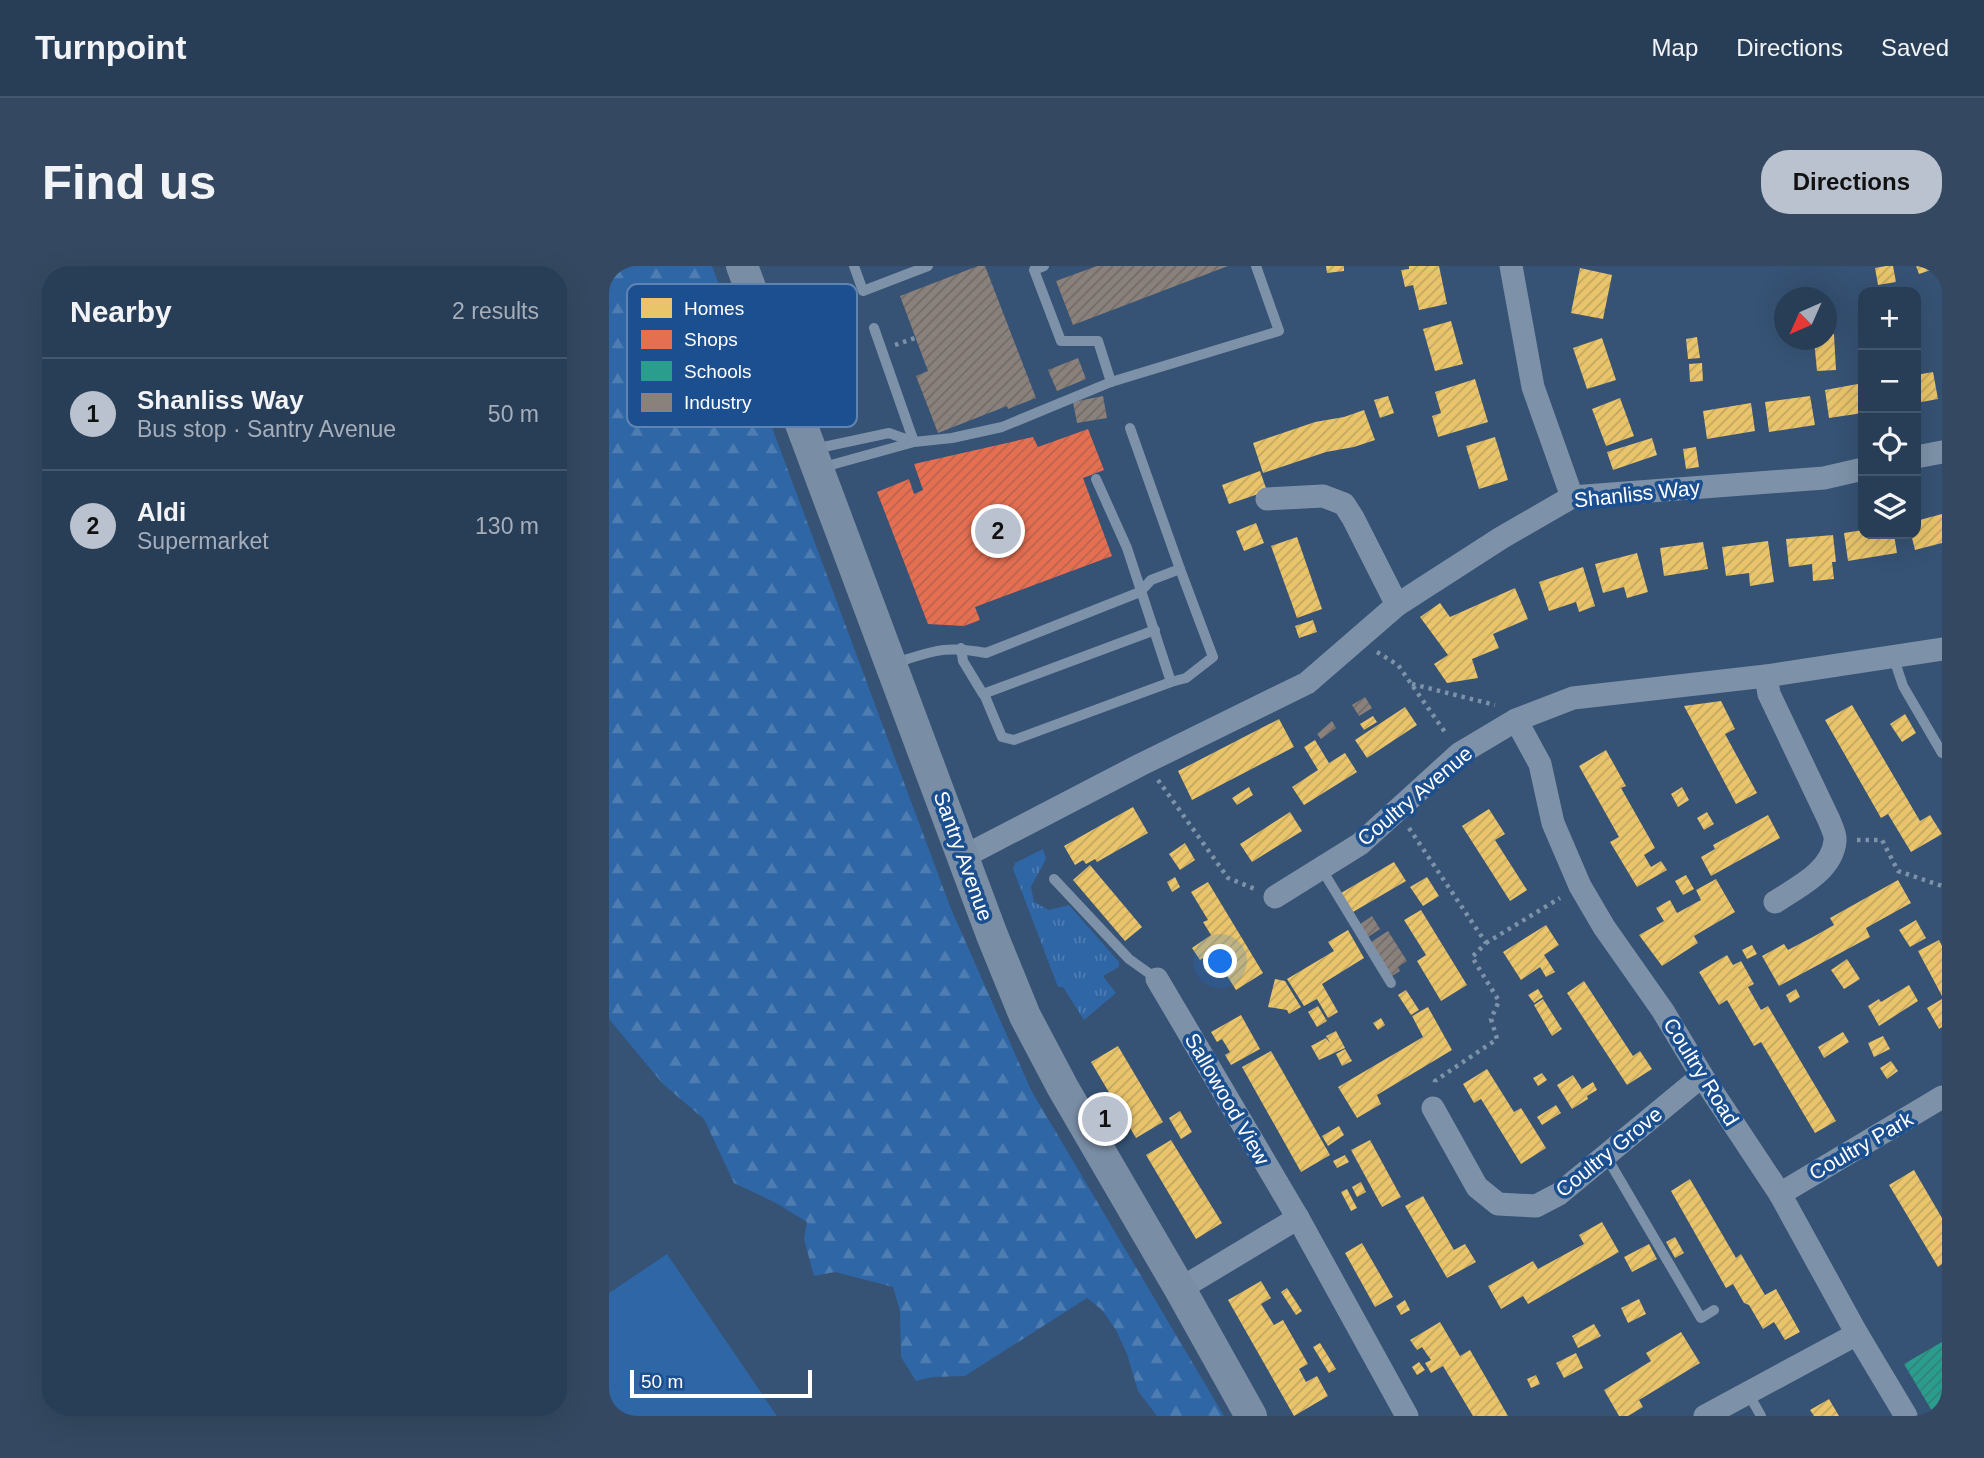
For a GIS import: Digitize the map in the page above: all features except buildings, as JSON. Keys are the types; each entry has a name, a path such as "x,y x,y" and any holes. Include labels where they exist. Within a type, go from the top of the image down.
{"main road":[{"name":"Santry Avenue","path":"741,266 748,284"},
{"name":"Santry Avenue","path":"803,427 892,664 973,853 1025,1016 1063,1088 1251,1416"}],"street":[{"path":"1511,266 1533,387 1572,497"},
{"path":"1921,456 1942,452"},
{"name":"Shanliss Way","path":"973,853 1140,765 1307,683 1397,606 1501,538 1572,497 1824,478 1858,470"},
{"path":"1266,499 1323,496 1344,504 1397,606"},
{"name":"Coultry Avenue","path":"1275,897 1360,844 1459,754 1510,714 1573,698 1766,676 1942,649"},
{"path":"1766,676 1769,694 1836,839 1831,853 1814,878 1775,901"},
{"name":"Coultry Road","path":"1510,714 1540,764 1553,823 1580,886 1604,927 1663,1010 1702,1076 1780,1194 1857,1334 1906,1416"},
{"name":"Sallowood View","path":"1157,979 1297,1218 1407,1416"},
{"name":"Coultry Grove","path":"1433,1108 1477,1187 1498,1204 1536,1206 1559,1194 1702,1076"},
{"name":"Coultry Park","path":"1780,1194 1942,1097"},
{"path":"1180,1289 1297,1218"},
{"path":"1705,1416 1857,1334"}],"lane":[{"path":"854,266 863,291 928,266"},
{"path":"1044,266 1034,270 1061,341 1098,341 1111,382"},
{"path":"815,459 952,438 1002,427 1111,382 1279,331 1256,266"},
{"path":"874,328 914,442"},
{"path":"961,648 964,661 984,694 1002,737 1014,740 1186,678 1213,657 1130,428"},
{"path":"815,459 889,433 914,442"},
{"path":"1096,479 1127,548 1171,682"},
{"path":"892,664 943,648 986,653 1140,592 1151,580 1180,569"},
{"path":"984,694 1155,630"},
{"path":"1893,655 1903,686 1942,753"},
{"path":"1321,869 1391,983"},
{"path":"1054,879 1129,959 1157,979"},
{"path":"1606,1156 1701,1318 1714,1310"},
{"path":"1748,1393 1761,1416"}],"path":[{"path":"1373,647 1398,666 1459,754"},
{"path":"1411,684 1510,714"},
{"path":"1155,776 1229,878 1275,897"},
{"path":"1397,810 1486,943"},
{"path":"1836,839 1882,841 1898,871 1942,886"},
{"path":"1433,1108 1435,1081 1497,1039 1491,1019 1499,1001 1472,957 1486,943 1580,886"}],"green space":[{"path":"609,266 712,266 719,284 627,284 627,427 772,427 951,909 1031,1090 1224,1416 1157,1416 1138,1391 1127,1354 1116,1330 1102,1310 1087,1298 965,1376 933,1377 916,1381 901,1357 900,1311 893,1287 835,1272 814,1276 804,1239 807,1222 776,1203 734,1183 704,1119 663,1084 609,1019"},
{"path":"1043,849 1046,859 1031,887 1034,902 1049,910 1069,905 1119,962 1119,967 1103,976 1116,993 1084,1020 1063,987 1058,987 1013,869 1015,863"},
{"path":"667,1254 777,1416 609,1416 609,1293"}],"place":[{"name":"Aldi","path":"998,531"},
{"name":"Shanliss Way","path":"1105,1119"}]}
